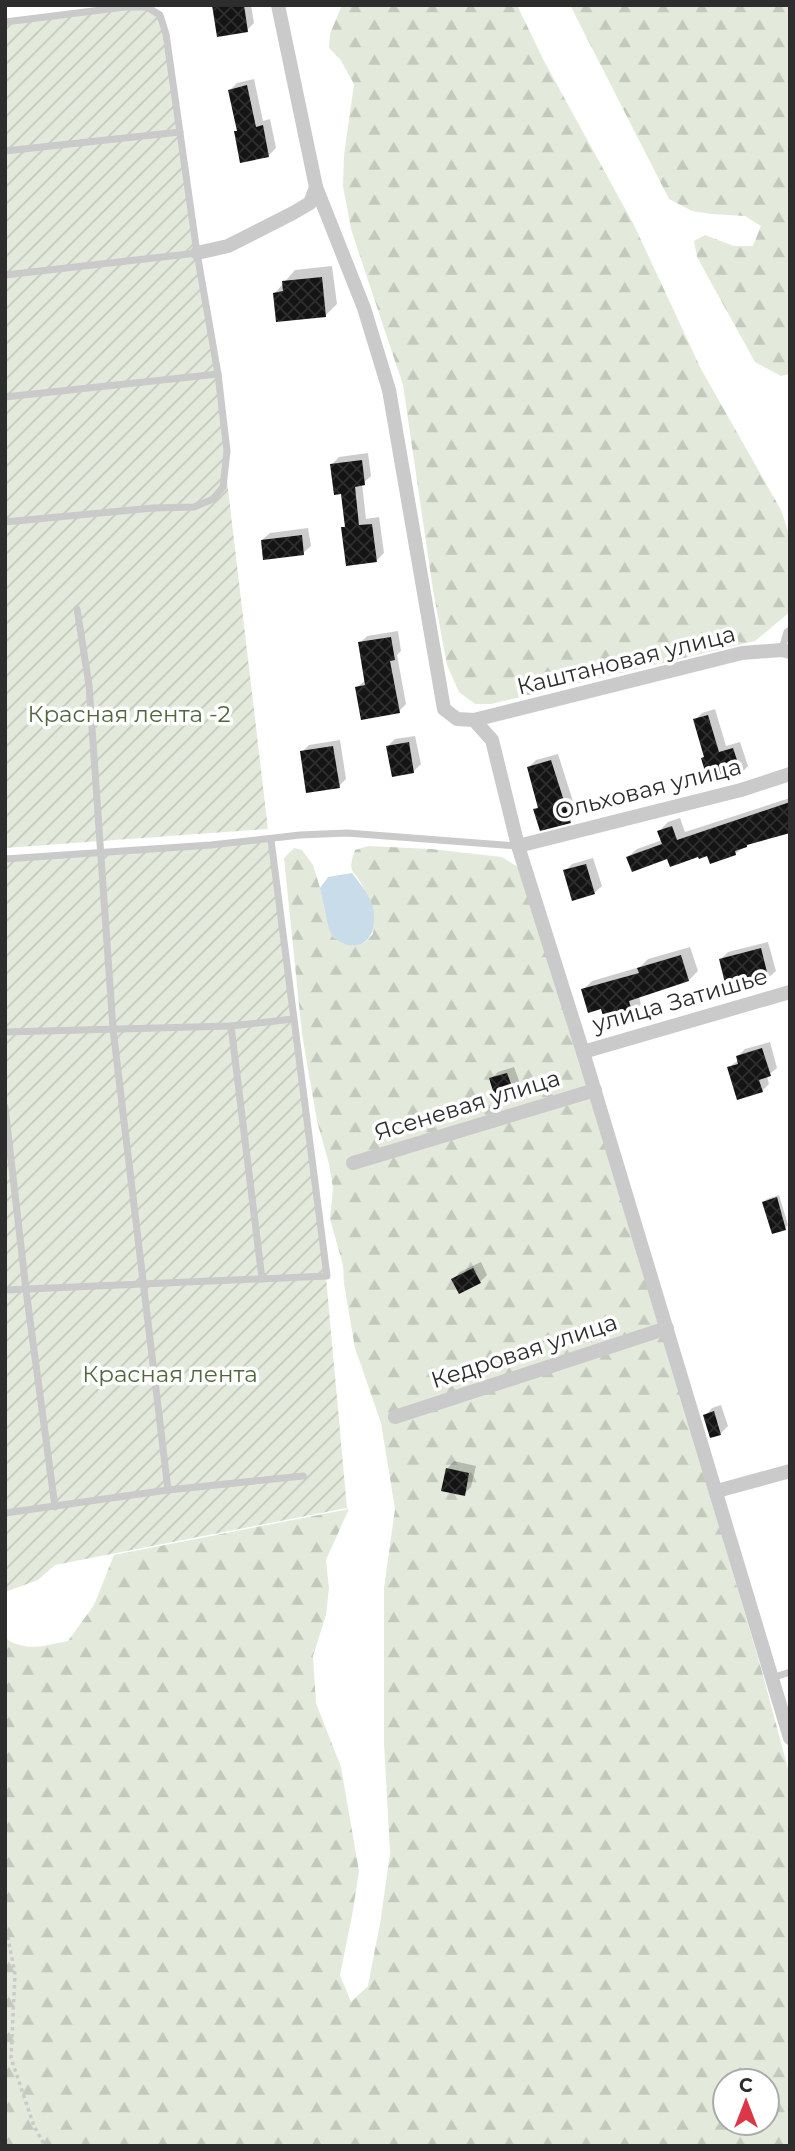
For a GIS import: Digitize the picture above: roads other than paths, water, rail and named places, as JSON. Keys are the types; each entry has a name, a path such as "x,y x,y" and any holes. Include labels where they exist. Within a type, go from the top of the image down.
{"street":[{"path":"278,5 316,187 365,308 389,390 444,709 457,719 474,720 492,740 518,846 595,1090 790,1738"},
{"path":"197,253 228,246 293,213 310,203 316,187"},
{"name":"Каштановая улица","path":"474,720 742,653 786,651"},
{"name":"Ольховая улица","path":"518,846 741,790 790,774"},
{"name":"улица Затишье","path":"583,1052 790,992"},
{"name":"Ясеневая улица","path":"353,1163 595,1090"},
{"name":"Кедровая улица","path":"395,1418 667,1328"},
{"path":"717,1492 790,1471"}],"lane":[{"path":"5,22 125,7 147,7 160,15 166,34 197,253 218,374 227,451 223,487 213,499 194,507 153,508 5,522"},
{"path":"5,151 180,132"},
{"path":"5,275 197,253"},
{"path":"5,397 218,374"},
{"path":"77,609 89,685 113,1029 168,1490"},
{"path":"786,651 787,632 790,631"},
{"path":"5,859 347,833 518,846"},
{"path":"5,1290 327,1276 271,840"},
{"path":"5,1032 231,1026 293,1019"},
{"path":"231,1026 262,1279"},
{"path":"5,1107 55,1507"},
{"path":"5,1513 168,1490 303,1476"},
{"path":"772,1678 790,1672"}],"water":[{"path":"352,873 371,901 374,916 369,938 357,945 348,945 333,938 320,888 328,877"}],"park label":[{"name":"Красная лента -2","path":"129,714"},
{"name":"Красная лента","path":"170,1374"}]}
